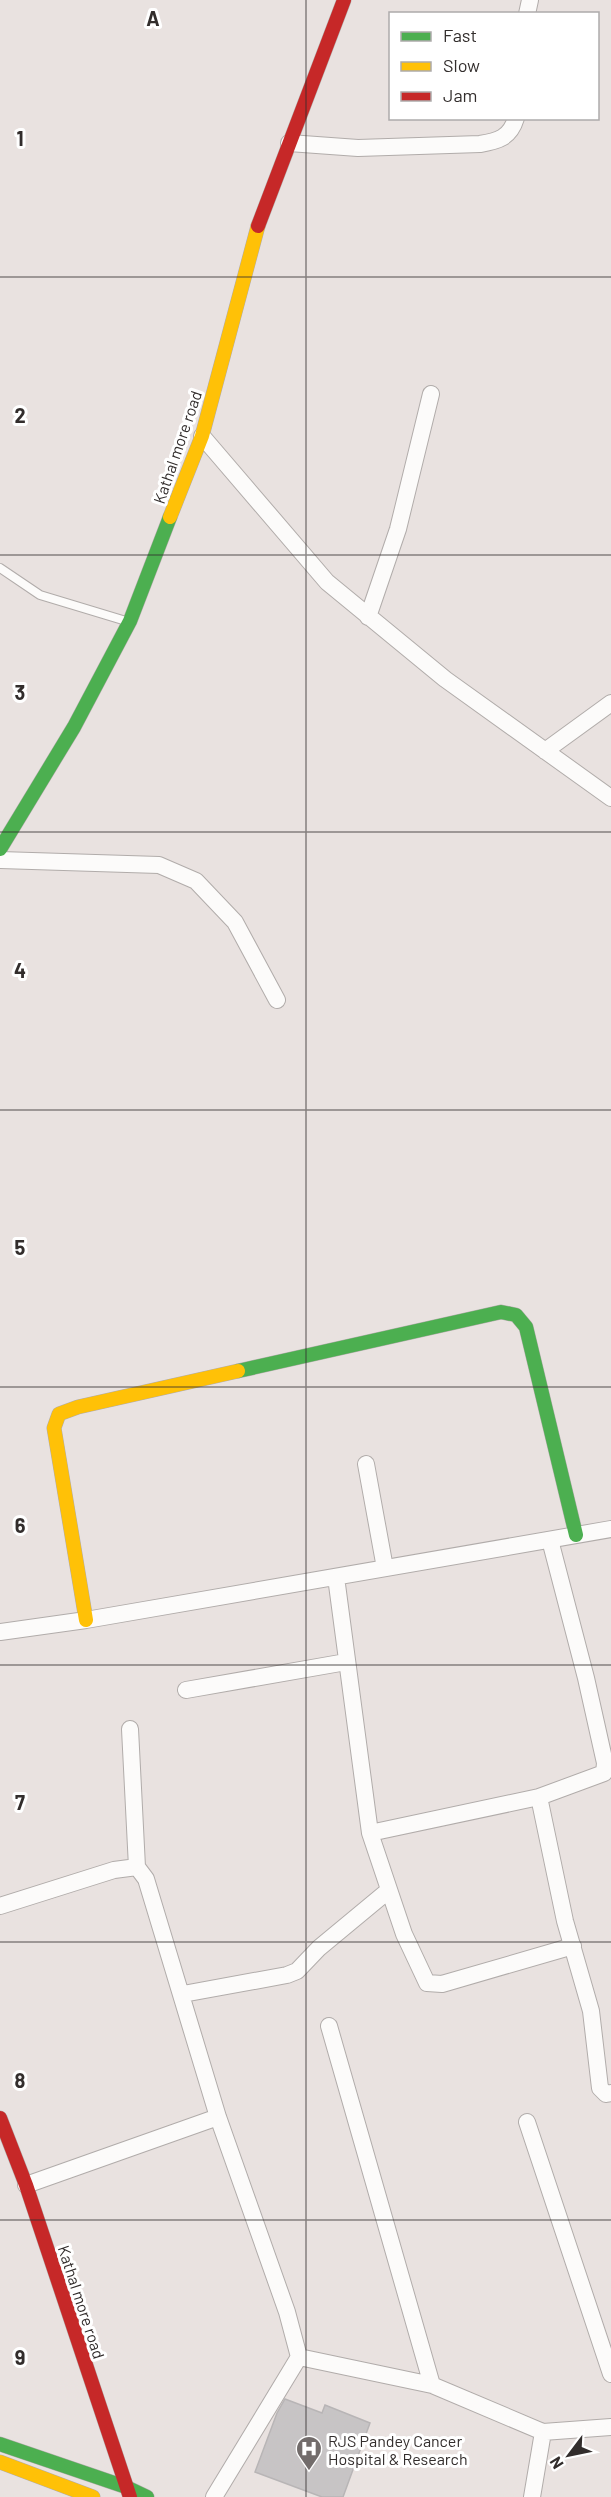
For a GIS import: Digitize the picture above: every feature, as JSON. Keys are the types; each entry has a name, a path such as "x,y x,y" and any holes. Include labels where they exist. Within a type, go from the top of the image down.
{"main road":[{"name":"Kathal more road","path":"0,849 74,727 130,621 202,436 258,225 344,0"},
{"path":"86,1620 54,1428 59,1414 100,1402 501,1312 517,1314 523,1318 576,1535"},
{"name":"Kathal more road","path":"0,2118 26,2186 128,2492"},
{"path":"0,2444 147,2497"},
{"path":"0,2462 93,2497"}],"street":[{"path":"289,143 358,148 480,144 496,141 508,135 512,131 515,120"},
{"path":"368,617 398,529 431,394"},
{"path":"202,436 327,582 445,679 611,798"},
{"path":"546,751 611,703"},
{"path":"0,860 159,865 196,881 235,922 277,1000"},
{"path":"366,1464 385,1568"},
{"path":"0,1632 86,1620 611,1529"},
{"path":"370,1833 539,1797 604,1773 605,1764 586,1678 550,1540"},
{"path":"336,1577 370,1833 408,1943 427,1983 442,1984 573,1946"},
{"path":"186,1690 346,1662"},
{"path":"130,1728 137,1867 146,1879 183,1994 218,2118 286,2312 299,2357 214,2497"},
{"path":"539,1797 573,1946 591,2011 600,2088 606,2094 611,2093"},
{"path":"0,1906 114,1870 137,1867"},
{"path":"183,1994 287,1975 297,1971 319,1948 389,1890"},
{"path":"329,2026 432,2385"},
{"path":"26,2186 218,2118"},
{"path":"528,2122 611,2374"},
{"path":"299,2357 432,2385 543,2432 611,2427"},
{"path":"532,2497 543,2432"}],"lane":[{"path":"0,567 40,595 130,621"}],"building":[{"path":"285,2399 322,2413 325,2405 370,2423 343,2497 322,2497 255,2472 277,2413"}],"traffic: fast":[{"path":"0,849 74,727 130,621 170,517"},
{"path":"238,1371 501,1312 516,1315 526,1327 576,1535"},
{"path":"0,2444 126,2487 147,2497"}],"traffic: slow":[{"path":"170,517 202,436 258,226"},
{"path":"86,1620 54,1428 59,1414 78,1407 238,1371"},
{"path":"0,2462 93,2497"}],"traffic: jam":[{"path":"258,226 344,0"},
{"path":"0,2118 26,2185 130,2497"}],"place":[{"name":"RJS Pandey Cancer Hospital & Research","path":"309,2472"}]}
